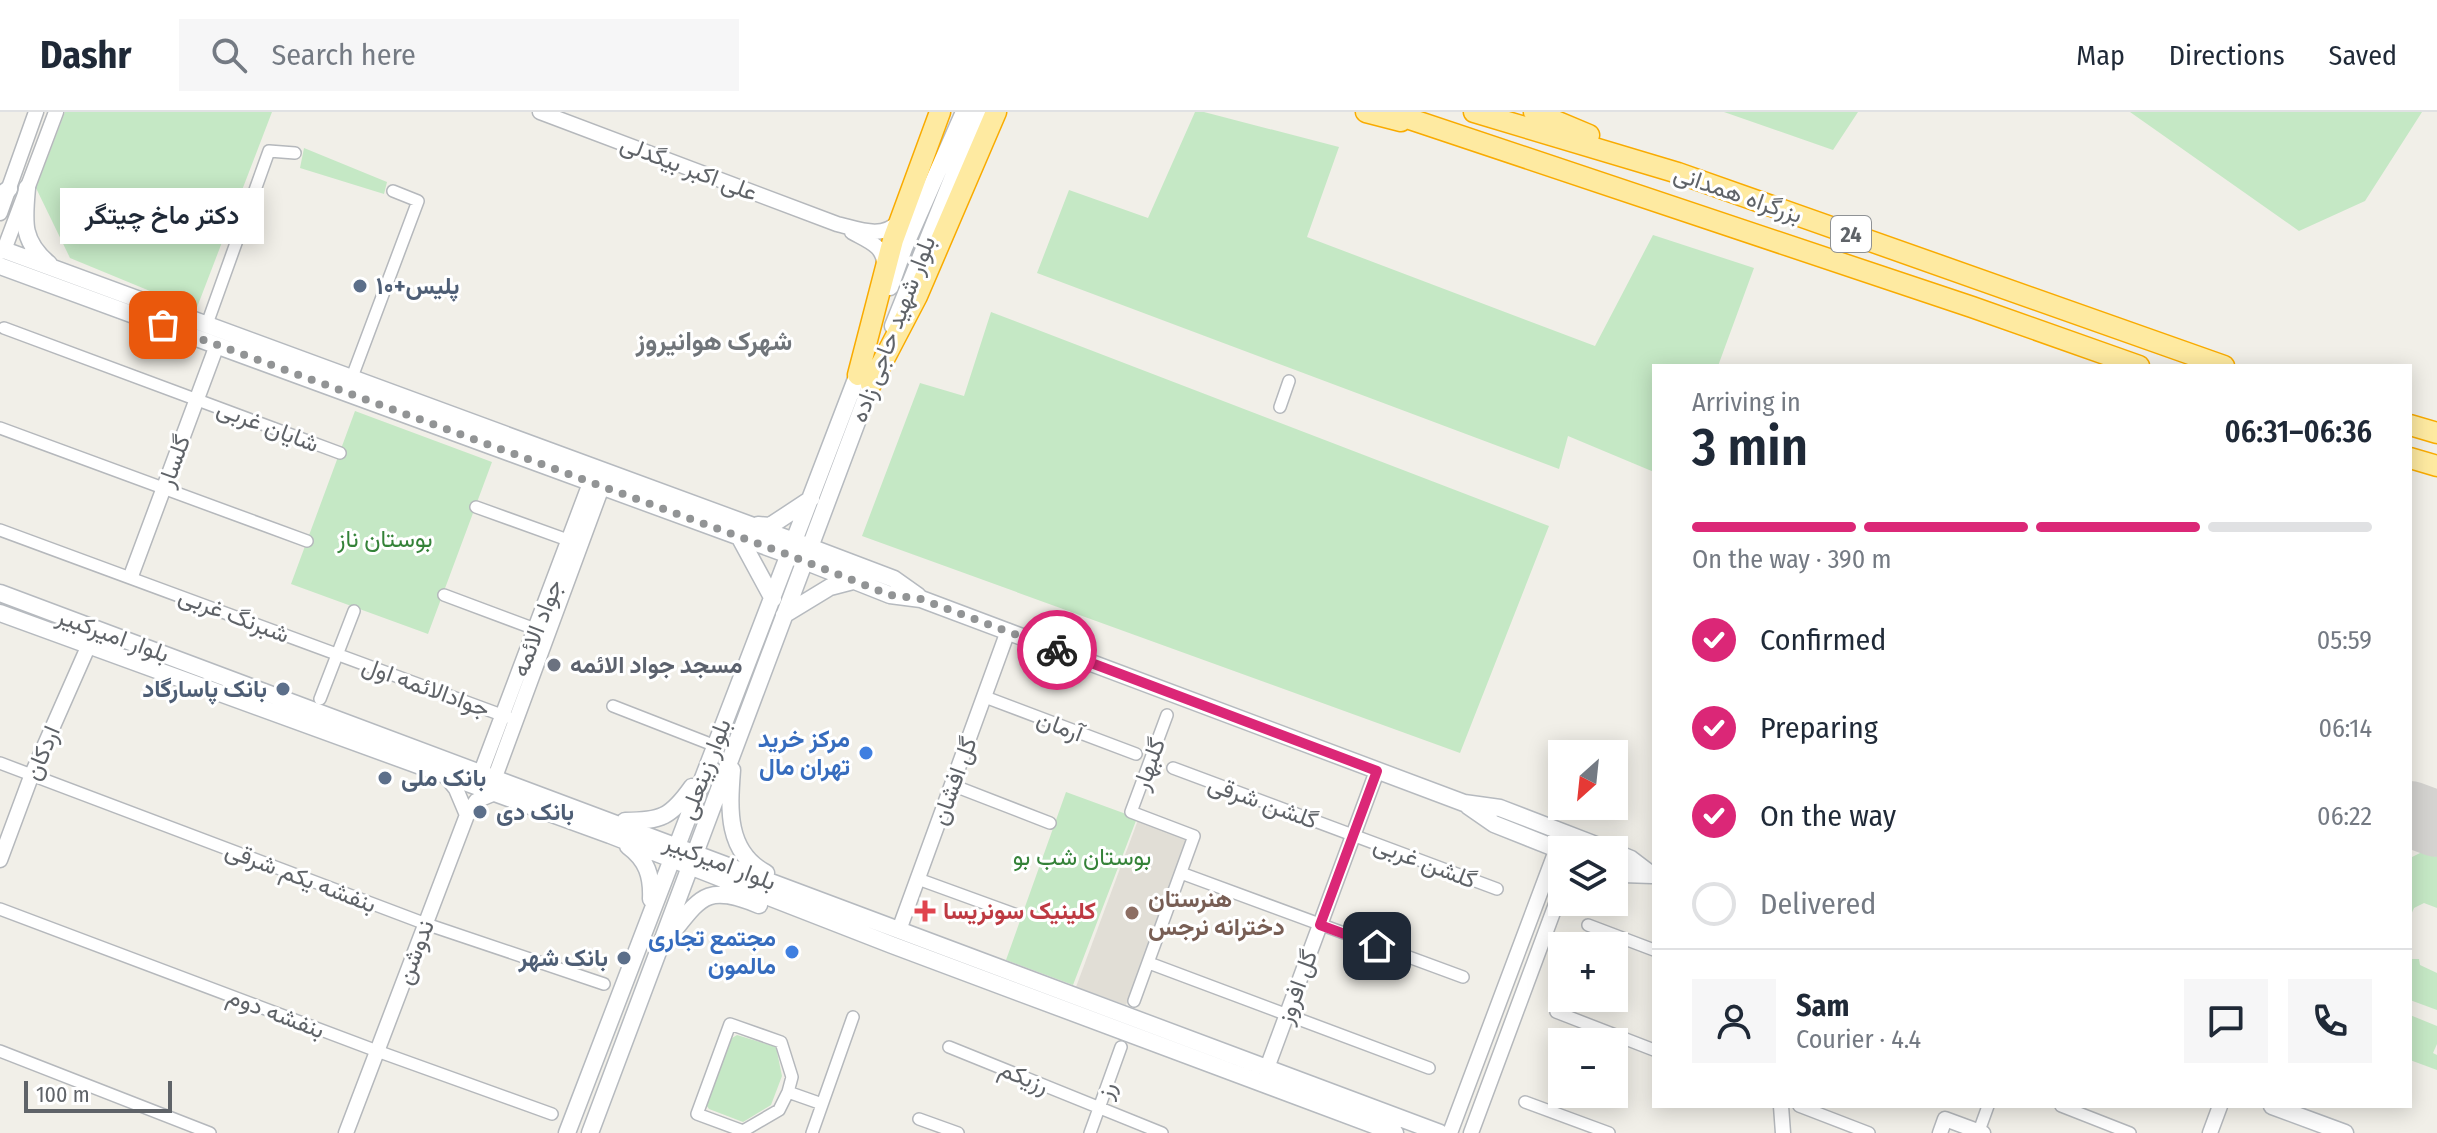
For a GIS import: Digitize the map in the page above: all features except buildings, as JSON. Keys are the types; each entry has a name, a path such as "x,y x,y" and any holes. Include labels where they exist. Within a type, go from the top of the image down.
{"highway":[{"path":"864,380 883,277 902,217 943,112"},
{"path":"864,380 917,296 996,112"},
{"path":"1366,112 1475,139"},
{"name":"بزرگراه همدانی","path":"1389,112 2133,364"},
{"name":"بزرگراه همدانی","path":"1474,112 1678,173 2218,364"},
{"path":"1534,112 1678,173"},
{"path":"2412,426 2437,433"},
{"path":"2412,459 2437,466"}],"main road":[{"name":"بلوار شهید حاجی زاده","path":"799,551 864,380 904,248 964,112"},
{"name":"بلوار شهید حاجی زاده","path":"799,551 812,498 911,279 979,112"},
{"path":"27,188 24,218 34,252 56,270"},
{"path":"1,257 56,270 352,377 750,525 853,581 890,595 921,599 1464,803 1500,808 1568,836"},
{"path":"1,257 217,345 741,540 799,551 894,579 921,599"},
{"path":"750,525 770,526 812,498"},
{"path":"741,540 773,599"},
{"name":"بلوار زینعلی","path":"567,1133 716,740 773,599 799,551"},
{"name":"بلوار زینعلی","path":"590,1133 784,615 799,551"},
{"path":"784,615 830,587 853,581"},
{"name":"بلوار امیرکبیر","path":"0,593 896,937 1395,1133"},
{"name":"بلوار امیرکبیر","path":"0,613 444,774 490,781"},
{"path":"612,828 654,821 672,811 691,789 716,740"},
{"path":"734,750 730,814 732,833 742,853 760,870 807,894"},
{"path":"1464,803 1494,824 1548,845"},
{"path":"612,828 645,862 651,879 651,900 641,939"},
{"path":"1628,858 1652,875"},
{"name":"بلوار امیرکبیر","path":"693,859 807,894 896,937 1267,1068 1440,1133"},
{"path":"1628,874 1652,876"},
{"path":"659,949 697,903 706,896 723,893 808,924 896,937"},
{"path":"2276,1108 2318,1128 2345,1133"},
{"path":"597,1114 600,1133"}],"street":[{"path":"0,213 4,192 36,112"},
{"path":"1,257 56,112"},
{"name":"علی اکبر بیگدلی","path":"540,112 837,224 879,247 884,254 883,277"},
{"path":"207,324 269,151 295,153"},
{"path":"352,377 418,201 393,191"},
{"name":"علی اکبر بیگدلی","path":"837,224 873,232 884,231 894,227 902,217"},
{"name":"شایان غربی","path":"4,328 340,453"},
{"name":"گلسار","path":"131,576 217,345"},
{"path":"1280,407 1289,381"},
{"path":"0,428 307,541"},
{"name":"جواد الائمه","path":"490,781 509,718 596,485"},
{"path":"476,507 575,543"},
{"name":"شبرنگ غربی","path":"0,530 131,576 337,655"},
{"path":"444,595 542,632"},
{"path":"320,699 354,611"},
{"name":"گل افشان","path":"896,937 1008,631"},
{"name":"اردکان","path":"0,860 32,774 88,647"},
{"name":"جوادالائمه اول","path":"337,655 509,718"},
{"name":"آرمان","path":"985,697 1136,754"},
{"path":"613,706 716,740"},
{"name":"گلبهار","path":"1167,715 1131,812 1194,836 1181,873"},
{"name":"بنفشه یکم شرقی","path":"0,763 426,924 604,984"},
{"name":"گلشن شرقی","path":"1173,768 1353,835"},
{"name":"گل افروز","path":"1267,1068 1377,771"},
{"path":"444,774 456,789 467,815"},
{"path":"467,815 490,781"},
{"path":"952,785 1050,823"},
{"name":"ندوشن","path":"346,1133 467,815"},
{"path":"1562,836 1563,832"},
{"name":"گلشن غربی","path":"1353,835 1497,889"},
{"path":"1134,1001 1181,873 1463,977"},
{"path":"918,879 1017,915"},
{"path":"1450,1133 1548,881"},
{"name":"بنفشه دوم","path":"0,909 552,1114"},
{"path":"1471,1133 1552,916"},
{"path":"1588,925 1652,949"},
{"path":"1149,963 1429,1068"},
{"path":"1556,1012 1652,1049"},
{"path":"812,1133 853,1017"},
{"path":"730,1024 781,1042 792,1077 788,1092 779,1110 743,1131 697,1114 730,1024"},
{"name":"رزیکم","path":"949,1047 1162,1133"},
{"name":"رز","path":"1090,1133 1121,1047"},
{"path":"0,1051 210,1133"},
{"path":"788,1092 822,1104"},
{"path":"1525,1102 1609,1133"},
{"path":"1781,1108 1783,1133"},
{"path":"1804,1108 1869,1133"},
{"path":"1940,1133 1945,1119 1981,1132 1987,1108"},
{"path":"2066,1108 2130,1133"},
{"path":"2210,1133 2219,1108"},
{"path":"919,1119 958,1133"}],"shaded area":[{"name":"هنرستان دخترانه نرجس","path":"1138,820 1188,839 1126,1005 1076,987"}],"green space":[{"path":"65,112 272,112 196,310 70,258 36,188"},
{"path":"1195,112 1204,112 1339,147 1307,237 1595,346 1653,235 1754,268 1719,364 1652,364 1652,471 1568,436 1559,469 1037,273 1069,190 1148,218"},
{"path":"1724,112 1858,112 1833,150"},
{"path":"2130,112 2422,112 2365,201 2299,231"},
{"path":"304,148 387,182 384,194 300,168"},
{"path":"991,312 1549,526 1460,753 862,536 920,383 964,396"},
{"name":"بوستان ناز","path":"355,411 492,462 428,634 291,584"},
{"name":"بوستان شب بو","path":"1066,792 1137,818 1073,985 1006,960"},
{"path":"2422,852 2437,857 2437,908 2424,903 2412,912 2412,857"},
{"path":"2412,959 2419,959 2420,965 2437,973 2437,1010 2412,1001"},
{"path":"2412,1016 2437,1026 2437,1044 2433,1053 2437,1055 2437,1070 2412,1061"},
{"path":"737,1035 776,1047 782,1076 771,1105 743,1122 706,1105 732,1038"}],"runway":[{"path":"2412,815 2437,824"}],"way so far":[{"path":"163,325 890,595 921,599 1057,650"}],"place":[{"name":"پلیس+۱۰","path":"360,286"},
{"name":"دکتر ماخ چیتگر","path":"163,325"},
{"name":"مسجد جواد الائمه","path":"554,665"},
{"name":"بانک پاسارگاد","path":"283,689"},
{"name":"مرکز خرید تهران مال","path":"866,753"},
{"name":"بانک ملی","path":"385,778"},
{"name":"بانک دی","path":"480,812"},
{"name":"کلینیک سونریسا","path":"925,911"},
{"name":"هنرستان دخترانه نرجس","path":"1132,913"},
{"name":"مجتمع تجاری مالمون","path":"792,952"},
{"name":"بانک شهر","path":"624,958"}],"district":[{"name":"شهرک هوانیروز","path":"714,341"}],"route":[{"path":"1057,650 1377,771 1320,925 1377,946"}]}
